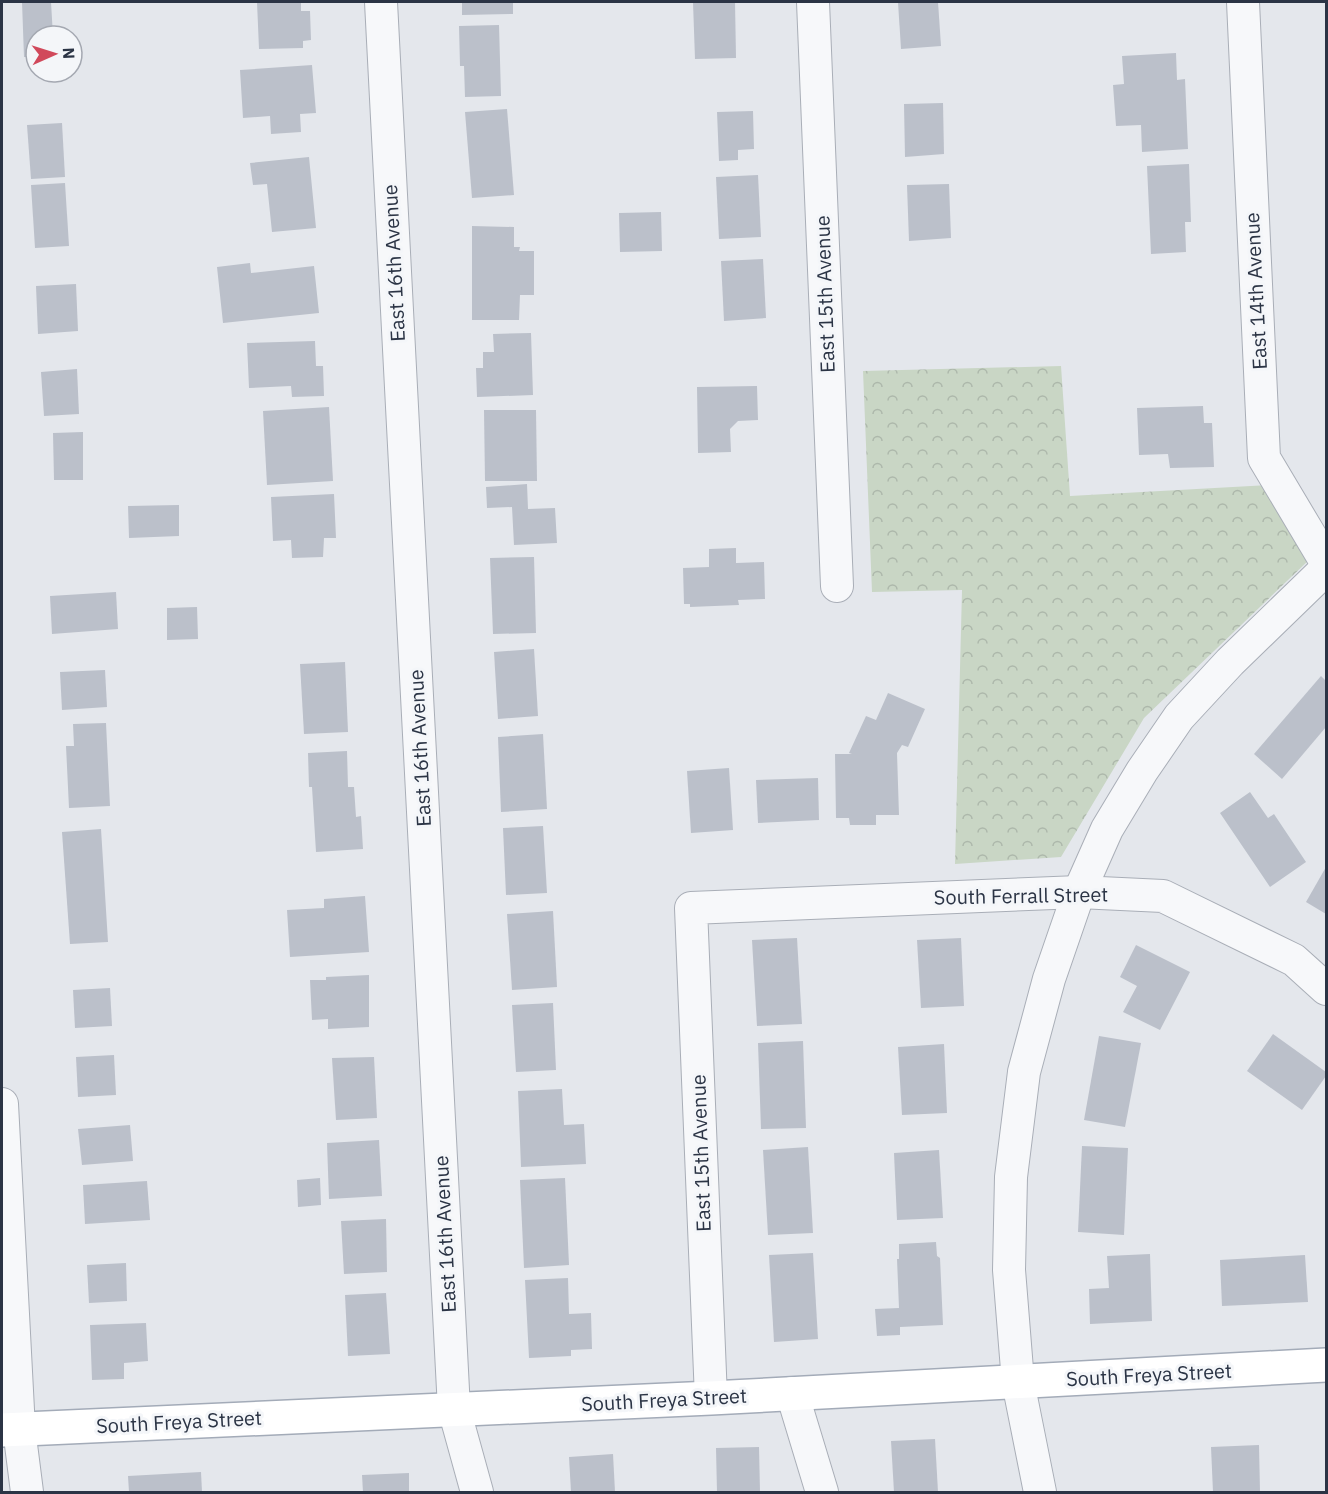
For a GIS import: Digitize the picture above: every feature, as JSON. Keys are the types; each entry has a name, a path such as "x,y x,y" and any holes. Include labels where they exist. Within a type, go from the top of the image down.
{"main road":[{"name":"South Freya Street","path":"10,1430 711,1398 1326,1365"}],"street":[{"name":"East 16th Avenue","path":"381,2 454,1409 477,1492"},
{"name":"East 15th Avenue","path":"813,2 837,586"},
{"name":"East 14th Avenue","path":"1243,2 1264,458 1326,562"},
{"path":"1040,1492 1018,1382 1010,1270 1011,1177 1024,1072 1046,990 1079,892 1107,829 1142,771 1179,717 1230,662 1326,569"},
{"name":"South Ferrall Street","path":"691,908 1079,892 1163,896 1294,960 1326,989"},
{"name":"East 15th Avenue","path":"691,908 711,1398"},
{"path":"2,1104 10,1430 27,1492"},
{"path":"792,1393 822,1492"}],"green space":[{"path":"1061,366 1070,496 1269,485 1310,559 1144,718 1061,857 955,864 962,590 872,592 863,371"}],"building":[{"path":"22,2 51,2 52,24 24,24 24,57"},
{"path":"257,2 301,2 301,11 310,11 311,40 303,41 303,48 259,49"},
{"path":"462,2 513,2 513,14 462,15"},
{"path":"693,2 735,2 736,58 695,59"},
{"path":"898,2 938,2 941,46 901,49"},
{"path":"499,25 501,96 465,97 464,66 460,66 459,26"},
{"path":"1176,53 1177,80 1185,79 1188,149 1142,152 1141,125 1116,126 1113,85 1124,84 1122,56"},
{"path":"312,65 316,113 300,114 301,132 271,134 270,116 243,118 240,70"},
{"path":"943,103 944,154 905,157 904,104"},
{"path":"507,109 514,195 472,198 465,112"},
{"path":"753,111 754,149 738,150 738,160 719,161 717,112"},
{"path":"62,123 65,177 31,179 27,125"},
{"path":"309,157 316,228 272,232 267,184 253,185 250,163"},
{"path":"1189,164 1191,222 1185,222 1186,252 1151,254 1147,166"},
{"path":"758,175 761,237 719,239 716,177"},
{"path":"65,183 69,246 35,248 31,185"},
{"path":"949,184 951,238 909,241 907,185"},
{"path":"661,212 662,251 620,252 619,213"},
{"path":"472,226 514,227 514,247 520,247 519,251 534,251 534,295 520,295 519,320 472,320"},
{"path":"763,259 766,318 724,321 721,261"},
{"path":"250,263 251,273 314,266 319,313 223,323 217,267"},
{"path":"76,284 78,331 38,334 36,286"},
{"path":"531,333 533,395 477,397 476,368 483,368 483,352 494,352 493,334"},
{"path":"315,341 316,366 323,366 324,396 292,397 291,386 249,388 247,343"},
{"path":"77,369 79,414 44,416 41,372"},
{"path":"757,386 758,420 738,421 730,429 731,452 698,453 697,387"},
{"path":"1203,406 1204,423 1212,423 1214,467 1170,468 1168,454 1139,455 1137,408"},
{"path":"329,407 333,481 267,485 263,411"},
{"path":"484,410 536,410 537,481 485,481"},
{"path":"83,432 83,480 54,480 53,433"},
{"path":"527,484 528,509 555,508 557,543 514,545 512,507 487,508 486,487"},
{"path":"334,494 336,538 324,538 323,557 292,558 291,540 273,541 271,497"},
{"path":"179,505 179,536 129,538 128,506"},
{"path":"736,548 736,563 764,562 765,599 738,600 739,605 690,607 690,604 684,604 683,568 709,567 709,549"},
{"path":"534,557 536,633 493,634 490,558"},
{"path":"116,592 118,629 52,634 50,596"},
{"path":"197,607 198,639 167,640 167,608"},
{"path":"534,649 538,716 498,719 494,652"},
{"path":"345,662 348,732 304,734 300,664"},
{"path":"105,670 107,707 62,710 60,672"},
{"path":"1321,676 1326,681 1326,727 1282,779 1254,754"},
{"path":"888,693 925,709 908,747 902,745 897,753 899,815 876,815 876,825 850,825 849,818 836,818 835,754 852,754 849,753 866,716 876,720"},
{"path":"106,723 110,806 69,808 66,746 74,746 73,724"},
{"path":"543,734 547,809 501,812 498,737"},
{"path":"347,751 348,787 354,787 356,817 361,816 363,849 316,852 308,753"},
{"path":"729,768 733,830 691,833 687,771"},
{"path":"818,778 819,820 758,823 756,780"},
{"path":"1250,792 1268,818 1274,814 1306,862 1270,887 1220,813"},
{"path":"543,826 547,893 506,895 503,828"},
{"path":"101,829 108,942 70,944 62,832"},
{"path":"1326,867 1326,914 1306,902"},
{"path":"365,896 369,952 290,957 287,910 324,908 324,899"},
{"path":"553,911 557,987 512,990 507,914"},
{"path":"797,938 802,1024 757,1026 752,940"},
{"path":"961,938 964,1006 921,1008 917,940"},
{"path":"1136,945 1190,972 1160,1030 1123,1012 1137,986 1120,977"},
{"path":"369,975 369,1027 328,1029 328,1019 312,1020 310,980"},
{"path":"110,988 112,1026 75,1028 73,990"},
{"path":"553,1003 556,1070 516,1072 512,1005"},
{"path":"1273,1034 1326,1072 1326,1076 1302,1110 1247,1071"},
{"path":"1099,1036 1141,1043 1125,1127 1084,1120"},
{"path":"803,1041 806,1128 761,1129 758,1043"},
{"path":"944,1044 947,1113 902,1115 898,1047"},
{"path":"114,1055 116,1095 78,1097 76,1057"},
{"path":"374,1057 377,1118 336,1120 332,1058"},
{"path":"562,1089 564,1125 584,1124 586,1164 521,1167 518,1091"},
{"path":"130,1125 133,1161 82,1165 78,1129"},
{"path":"379,1140 382,1196 329,1199 327,1143"},
{"path":"1082,1146 1128,1148 1124,1235 1078,1232"},
{"path":"808,1147 813,1233 768,1235 763,1150"},
{"path":"939,1150 943,1218 897,1220 894,1153"},
{"path":"320,1178 321,1205 298,1207 297,1180"},
{"path":"565,1178 569,1265 524,1268 520,1180"},
{"path":"147,1181 150,1220 85,1224 83,1185"},
{"path":"386,1219 387,1272 344,1274 341,1221"},
{"path":"936,1242 937,1256 940,1258 943,1325 900,1327 900,1335 877,1336 875,1309 899,1308 897,1259 899,1259 899,1244"},
{"path":"813,1253 818,1339 774,1342 769,1255"},
{"path":"1150,1254 1152,1321 1090,1324 1089,1289 1109,1288 1107,1256"},
{"path":"1305,1255 1308,1302 1222,1306 1220,1260"},
{"path":"126,1263 127,1301 89,1303 87,1265"},
{"path":"568,1278 569,1314 591,1313 592,1349 571,1350 571,1356 529,1358 525,1280"},
{"path":"386,1293 390,1354 348,1356 345,1295"},
{"path":"146,1323 148,1361 124,1363 124,1379 92,1380 90,1325"},
{"path":"935,1439 938,1492 894,1492 891,1441"},
{"path":"1259,1445 1260,1492 1213,1492 1211,1447"},
{"path":"759,1447 760,1492 717,1492 716,1448"},
{"path":"613,1454 615,1492 571,1492 569,1457"},
{"path":"201,1472 202,1492 129,1492 128,1476"},
{"path":"409,1473 409,1492 363,1492 362,1475"}]}
